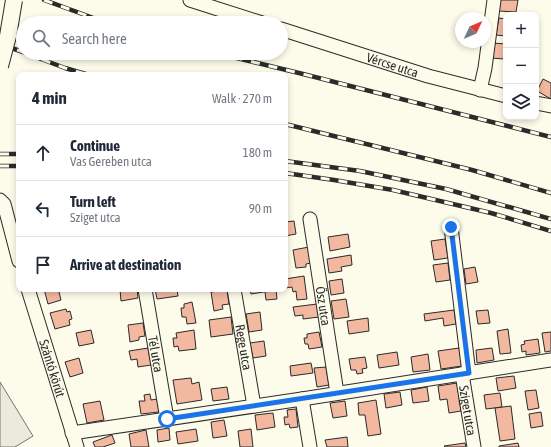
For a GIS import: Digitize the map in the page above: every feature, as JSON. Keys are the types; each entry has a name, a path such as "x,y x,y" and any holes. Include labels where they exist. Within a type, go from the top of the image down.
{"main road":[{"path":"0,66 8,36 14,0"}],"street":[{"path":"190,0 240,16"},
{"path":"480,90 485,68 494,0"},
{"name":"Vércse utca","path":"288,31 428,76 503,95"},
{"path":"539,104 551,106"},
{"path":"2,202 16,251"},
{"name":"Ősz utca","path":"310,219 337,393"},
{"name":"Sziget utca","path":"451,227 474,447"},
{"name":"Szántó körút","path":"29,292 77,447"},
{"name":"Tél utca","path":"146,292 167,419"},
{"name":"Rege utca","path":"235,292 254,406"},
{"path":"72,433 551,360"},
{"path":"302,399 310,447"}],"shaded area":[{"path":"0,382 33,436 15,447 0,447"}],"building":[{"path":"500,0 518,0 516,12 499,11"},
{"path":"499,18 503,19 503,36 496,35"},
{"path":"493,43 503,44 503,59 491,58"},
{"path":"543,79 551,83 551,99 539,92 539,87"},
{"path":"294,221 296,234 288,235 288,222"},
{"path":"348,234 350,247 330,251 328,237"},
{"path":"445,239 448,258 434,260 431,241"},
{"path":"309,247 311,263 306,264 306,267 296,268 293,250"},
{"path":"351,255 352,265 341,267 342,271 329,273 327,259"},
{"path":"448,263 450,280 436,282 433,265"},
{"path":"475,267 478,282 466,284 464,269"},
{"path":"304,276 307,299 297,300 296,291 293,292 292,287 288,288 288,279"},
{"path":"342,279 344,293 331,295 329,281"},
{"path":"45,292 59,292 61,300 48,304"},
{"path":"120,292 137,292 138,298 121,301"},
{"path":"156,292 177,292 178,296 157,299"},
{"path":"211,292 227,292 229,304 222,305 223,309 214,311"},
{"path":"251,292 264,292 251,294"},
{"path":"265,292 276,292 277,299 266,300"},
{"path":"346,299 349,317 334,319 331,301"},
{"path":"192,302 196,323 187,324 186,317 182,317 181,308 184,308 184,304"},
{"path":"317,304 319,317 303,319 303,315 295,316 293,307"},
{"path":"66,309 67,312 70,311 72,319 69,320 70,325 55,329 50,313"},
{"path":"454,310 456,324 444,326 443,318 425,321 424,314"},
{"path":"488,310 490,323 478,324 476,311"},
{"path":"260,312 262,330 249,332 246,314"},
{"path":"231,317 233,334 211,337 209,320"},
{"path":"368,318 369,331 349,334 347,321"},
{"path":"143,323 145,336 139,337 139,340 130,342 128,325"},
{"path":"508,329 511,353 500,354 497,331"},
{"path":"91,330 94,343 79,346 76,333"},
{"path":"194,330 196,349 179,351 178,346 174,347 173,338 177,338 176,333"},
{"path":"319,332 322,347 309,349 308,344 305,344 304,338 307,338 307,334"},
{"path":"551,332 551,351 545,352 542,333"},
{"path":"538,339 540,353 526,355 526,351 522,352 521,345 525,344 524,341"},
{"path":"264,341 266,356 253,358 250,343"},
{"path":"148,348 151,365 138,367 137,359 131,360 129,351"},
{"path":"459,348 462,366 441,369 438,351"},
{"path":"492,348 494,360 477,363 476,350"},
{"path":"397,352 399,365 379,368 377,355"},
{"path":"428,354 430,370 413,372 411,357"},
{"path":"365,357 367,368 362,369 363,373 357,374 356,370 351,370 349,359"},
{"path":"79,358 83,373 70,377 65,362"},
{"path":"311,363 313,373 291,376 290,366"},
{"path":"326,367 329,385 317,387 314,368"},
{"path":"514,376 516,388 498,391 496,378"},
{"path":"191,378 192,384 199,382 202,400 177,404 173,380"},
{"path":"457,383 461,411 449,413 447,399 440,400 438,386"},
{"path":"227,387 229,399 213,401 211,389"},
{"path":"427,387 429,401 413,403 411,390"},
{"path":"536,390 539,408 528,410 525,391"},
{"path":"400,392 402,405 386,408 384,394"},
{"path":"500,393 502,407 486,409 484,395"},
{"path":"150,394 151,400 157,399 159,412 141,414 139,401 145,401 144,395"},
{"path":"376,400 381,434 368,436 365,415 359,415 358,403"},
{"path":"100,401 104,420 87,423 83,404"},
{"path":"345,401 347,416 333,418 330,403"},
{"path":"511,406 515,439 500,441 495,408"},
{"path":"296,409 298,427 290,428 289,424 285,425 284,417 288,417 287,410"},
{"path":"541,412 543,426 531,428 529,414"},
{"path":"273,413 275,427 257,430 255,415"},
{"path":"224,420 227,436 213,438 211,422"},
{"path":"169,428 170,440 158,442 157,430"},
{"path":"196,429 198,441 178,444 176,432"},
{"path":"251,429 253,447 240,447 238,431"},
{"path":"146,430 149,447 131,447 129,434"},
{"path":"112,435 115,443 103,447 95,447 93,442"},
{"path":"347,437 348,447 327,447 325,440"},
{"path":"465,443 466,447 444,446"},
{"path":"518,443 519,447 499,447 499,446"}],"railway":[{"path":"44,0 88,16"},
{"path":"0,44 16,50"},
{"path":"44,60 79,72"},
{"path":"245,60 551,137"},
{"path":"288,125 472,170 551,193"},
{"path":"0,154 16,154"},
{"path":"288,161 360,171 446,189 551,219"},
{"path":"0,166 16,166"},
{"path":"288,173 393,190 491,213 551,231"}],"route":[{"path":"167,419 469,373 451,227"}]}
